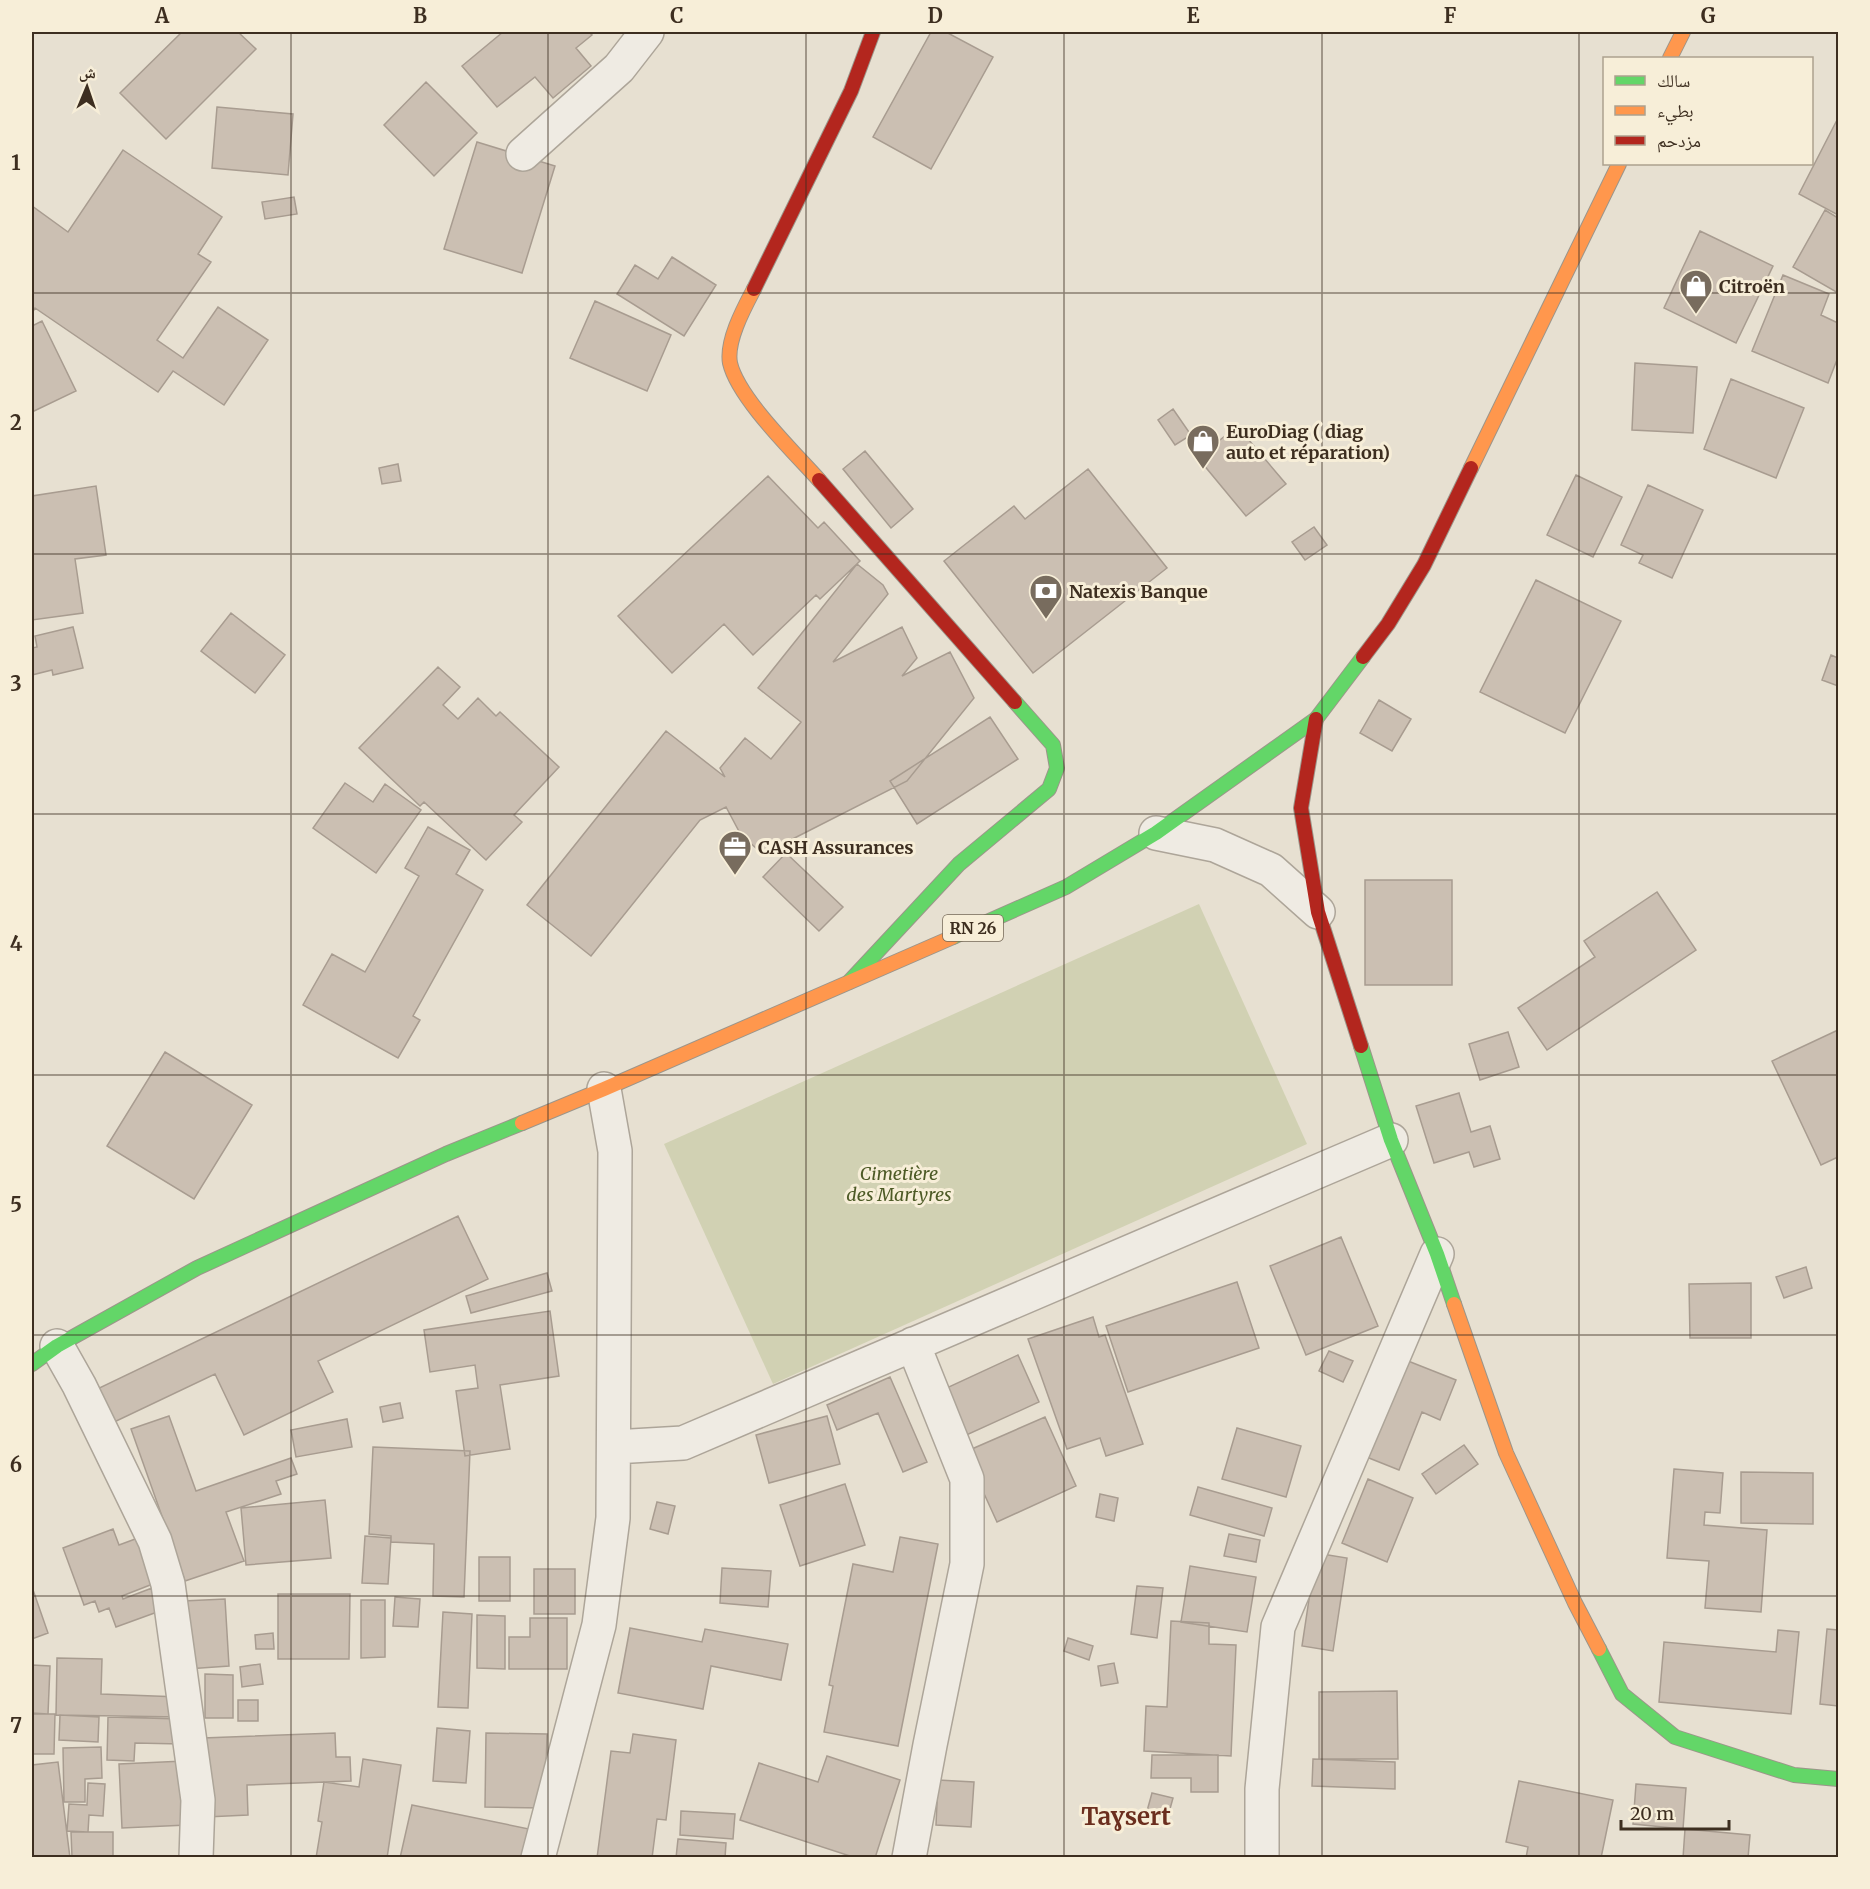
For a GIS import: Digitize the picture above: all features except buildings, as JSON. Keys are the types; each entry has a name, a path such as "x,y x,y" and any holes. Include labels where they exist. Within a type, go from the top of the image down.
{"street":[{"path":"523,154 619,68 647,32"},
{"path":"849,982 959,864 1049,789 1057,768 1053,745 745,396 730,362 734,329 850,91 873,32"},
{"path":"1670,57 1683,32"},
{"name":"RN 26","path":"44,1355 197,1268 446,1154 604,1089 1066,887 1156,833 1316,719 1388,624 1424,565 1619,165"},
{"path":"1316,719 1301,808 1318,912 1391,1140 1437,1254 1506,1453 1575,1604 1622,1694 1675,1737 1794,1775 1839,1779"},
{"path":"1156,833 1215,845 1271,870 1318,912"},
{"path":"537,1857 599,1625 613,1518 615,1151 604,1089"},
{"path":"614,1448 683,1443 1391,1140"},
{"path":"1262,1857 1262,1789 1278,1628 1437,1254"},
{"path":"909,1857 967,1564 967,1479 913,1344"},
{"path":"44,1355 79,1385 155,1541 168,1584 198,1800 196,1857"}],"green space":[{"name":"Cimetière des Martyres","path":"1199,904 1307,1144 773,1384 664,1144"}],"traffic: fast":[{"path":"953,937 1066,887 1156,833 1316,719 1363,657"},
{"path":"849,982 959,864 1049,789 1057,768 1053,745 1015,702"},
{"path":"1361,1046 1391,1140 1437,1254 1454,1304"},
{"path":"32,1364 57,1346 197,1268 446,1154 522,1123"},
{"path":"1599,1649 1622,1694 1675,1737 1794,1775 1838,1779"}],"traffic: slow":[{"path":"1670,57 1683,32"},
{"path":"1471,468 1619,165"},
{"path":"754,289 733,335 729,354 730,363 735,377 755,408 819,480"},
{"path":"522,1123 953,937"},
{"path":"1454,1304 1506,1453 1575,1603 1599,1649"}],"traffic: jam":[{"path":"754,289 851,91 873,32"},
{"path":"1363,657 1388,624 1424,565 1471,468"},
{"path":"819,480 1015,702"},
{"path":"1316,719 1301,808 1318,912 1361,1046"}],"place":[{"name":"Citroën","path":"1696,315"},
{"name":"EuroDiag ( diag auto et réparation)","path":"1203,470"},
{"name":"Natexis Banque","path":"1046,620"},
{"name":"CASH Assurances","path":"735,876"}],"district":[{"name":"Taɣsert","path":"1126,1816"}]}
